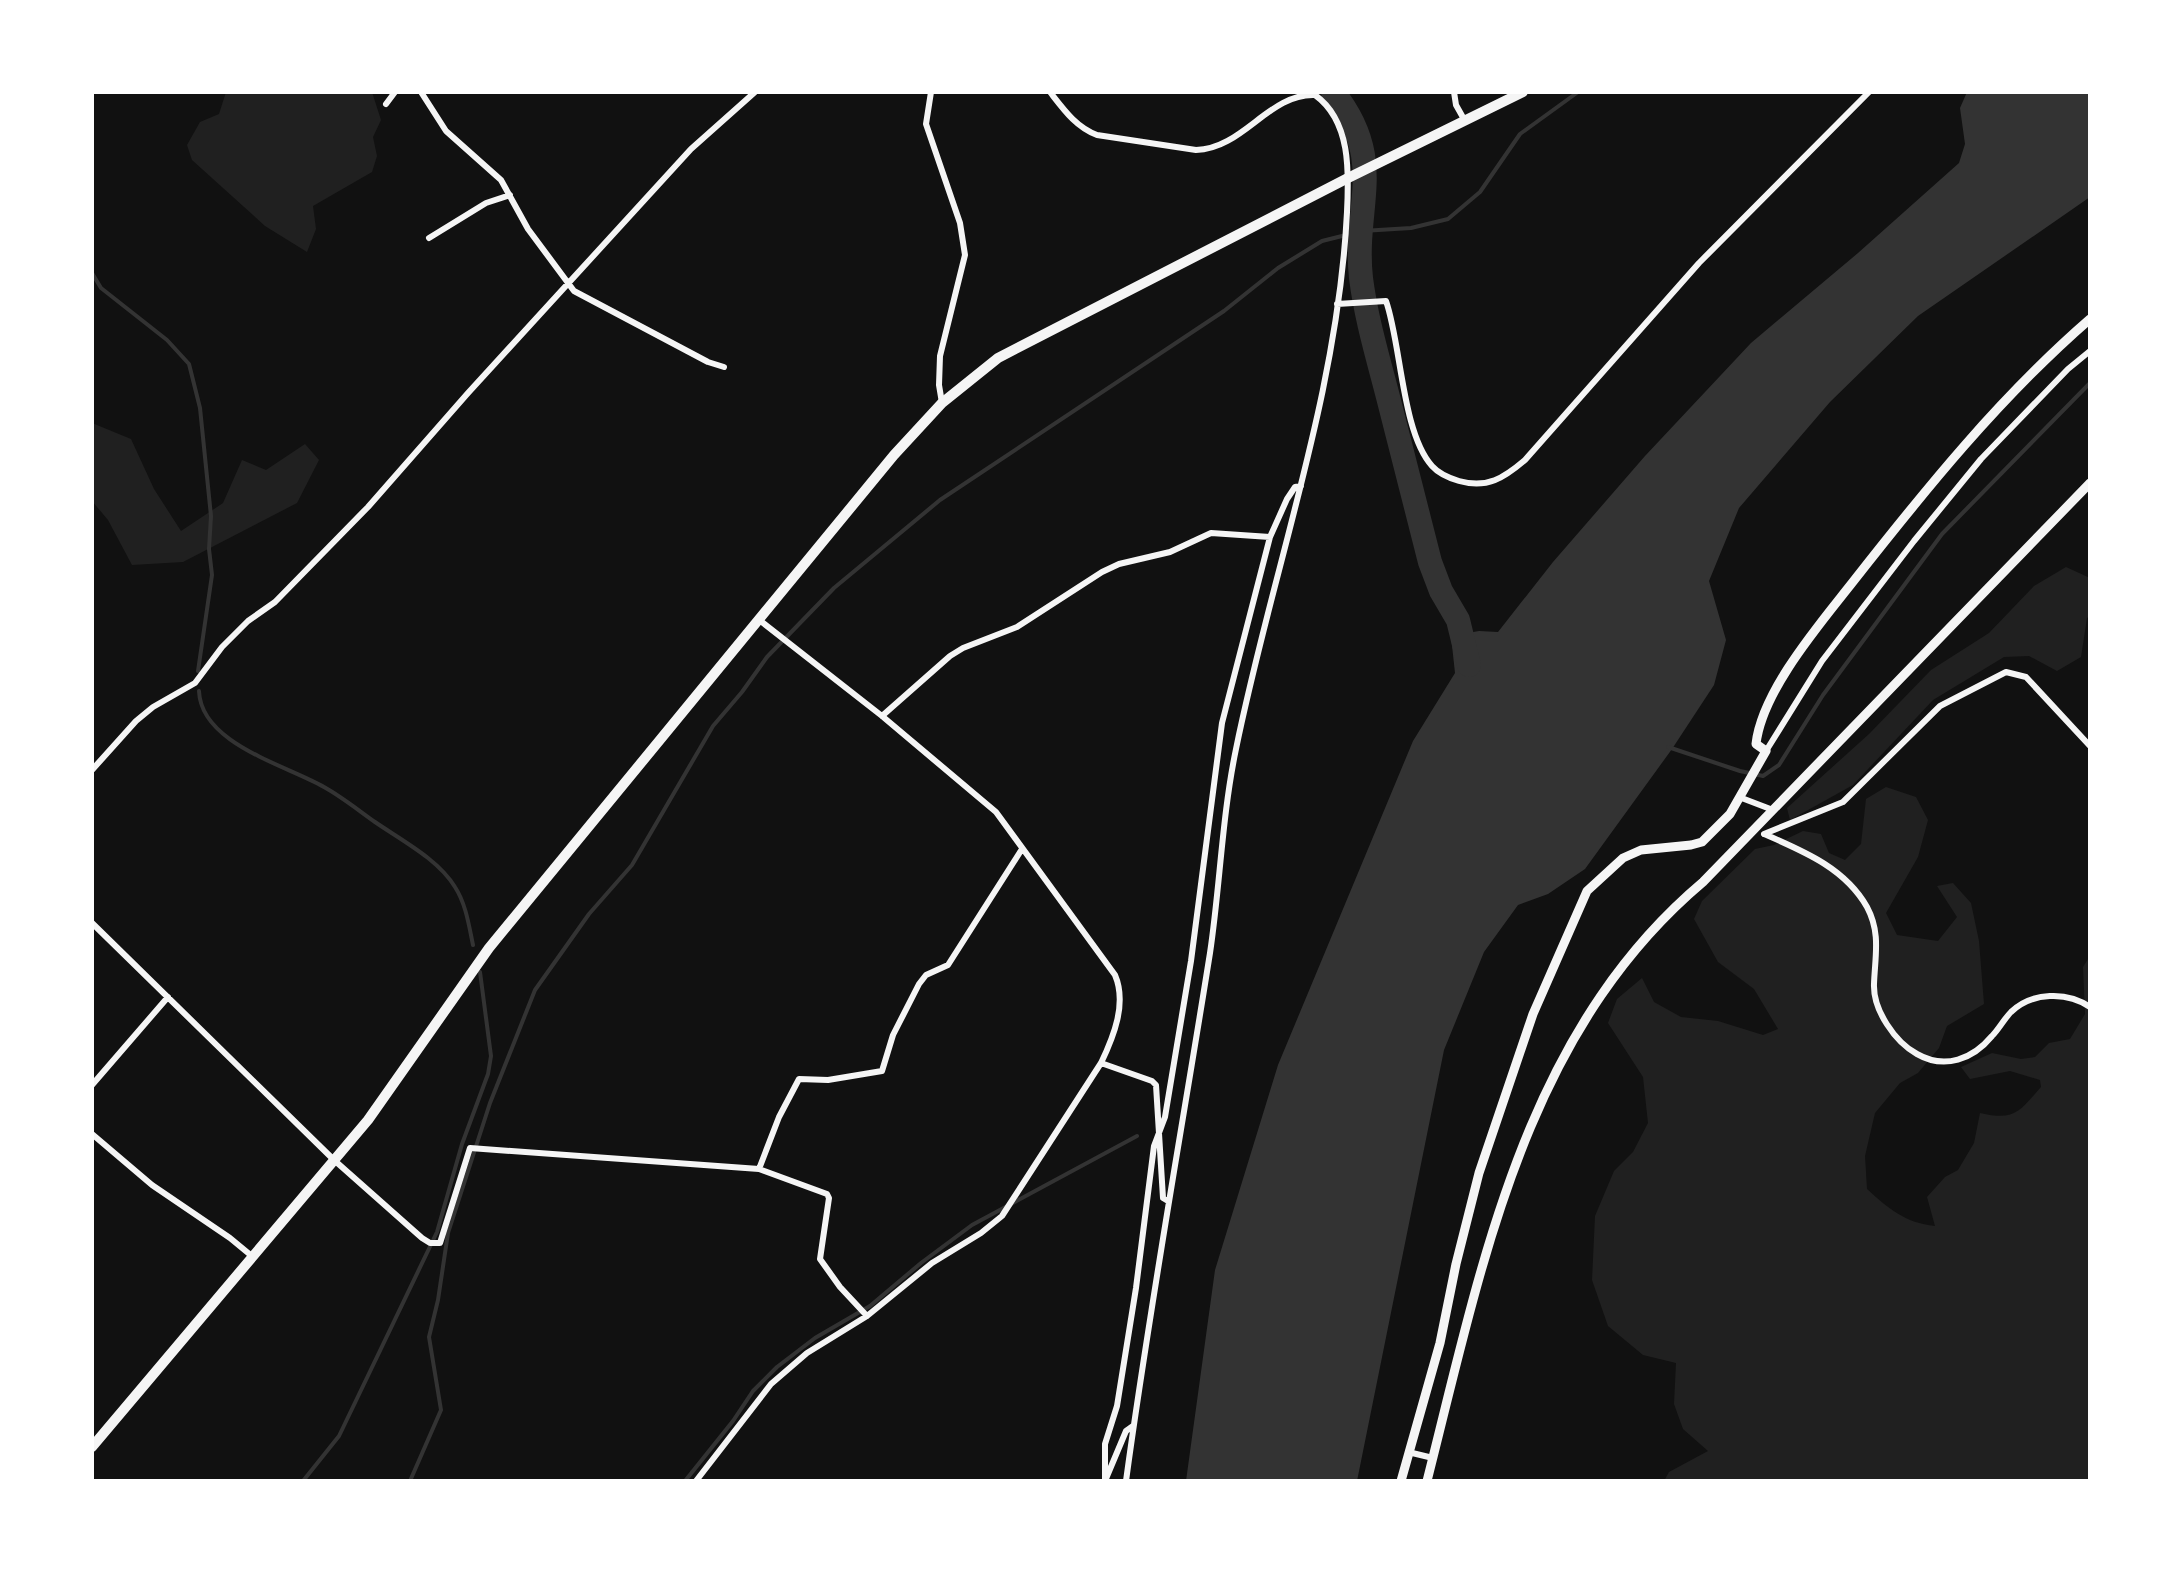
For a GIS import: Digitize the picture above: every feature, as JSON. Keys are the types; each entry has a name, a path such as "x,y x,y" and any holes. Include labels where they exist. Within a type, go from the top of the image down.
{"main road":[{"path":"92,1447 398,1080 489,948 758,619 917,428 942,403 998,358 1350,176 1523,92"},
{"path":"1401,1481 1440,1343 1479,1173 1533,1014 1587,891 1623,858 1641,850 1702,842 1730,814 1764,755 1756,744 1757,733 1778,684 1824,618 1958,452 2010,395 2090,319"},
{"path":"1427,1481 1494,1224 1513,1168 1536,1112 1604,990 1671,909 1703,882 2090,483"}],"street":[{"path":"386,104 395,92"},
{"path":"421,92 446,131 501,180 528,229 574,291 708,362 724,367"},
{"path":"92,770 136,721 153,707 195,683 222,647 248,621 275,602 368,507 691,149 755,92"},
{"path":"931,92 926,124 960,223 965,255 940,356 942,403"},
{"path":"1050,92 1071,119 1097,135 1196,150 1210,150 1230,141 1298,94 1315,95 1334,113 1347,152 1350,176 1337,304 1301,486 1234,755 1211,948 1168,1201 1126,1481"},
{"path":"1454,92 1456,105 1465,121"},
{"path":"1337,304 1386,301 1394,346 1422,450 1433,467 1448,478 1470,484 1490,483 1506,476 1525,460 1699,263 1869,92"},
{"path":"429,238 486,203 510,195"},
{"path":"1764,755 1822,661 1914,541 1981,459 2068,369 2090,351"},
{"path":"1105,1481 1105,1444 1117,1406 1154,1146 1165,1117 1191,961 1222,723 1270,537 1287,499 1295,487 1301,486"},
{"path":"882,716 950,656 1017,627 1119,564 1170,552 1211,533 1270,537"},
{"path":"696,1481 771,1384 807,1353 1002,1216 1101,1063 1115,1025 1121,989 1115,975 996,812 882,716 758,619"},
{"path":"1764,834 1843,802 1940,706 2006,672 2026,677 2090,746"},
{"path":"1739,797 1773,810"},
{"path":"1753,830 1819,858 1847,882 1866,906 1877,933 1874,987 1882,1015 1894,1035 1916,1054 1941,1064 1977,1052 2023,1003 2055,995 2081,1001 2090,1007"},
{"path":"759,1169 779,1117 799,1079 828,1080 882,1071 893,1035 919,984 926,975 948,965 1022,849"},
{"path":"92,923 334,1160 422,1238 440,1243 470,1148 759,1169 827,1194 829,1198 820,1259 840,1287 866,1314"},
{"path":"92,1085 168,997"},
{"path":"1101,1063 1156,1085 1163,1198 1168,1201"},
{"path":"92,1134 152,1185 253,1257"},
{"path":"1105,1481 1126,1431 1133,1426"},
{"path":"1408,1452 1433,1458"}],"shaded area":[{"path":"226,92 372,92 381,120 373,137 377,156 372,172 313,206 316,229 307,252 265,226 192,160 187,145 200,122 219,114"},
{"path":"1967,92 2090,92 2090,197 1918,316 1830,402 1739,508 1709,581 1726,640 1714,685 1585,869 1548,894 1518,905 1484,952 1444,1050 1357,1481 1186,1481 1215,1270 1278,1065 1413,741 1455,673 1451,636 1479,631 1498,632 1553,562 1645,456 1751,343 1959,163 1965,144 1960,108"},
{"path":"92,423 131,439 154,489 181,531 223,503 242,460 266,470 305,444 319,460 297,503 183,562 132,565 108,520 92,501"},
{"path":"2066,567 2090,578 2090,616 2087,618 2081,657 2057,671 2029,656 2004,657 1933,700 1853,785 1790,820 1787,808 1869,734 1931,670 1989,633 2034,586"},
{"path":"1886,787 1916,797 1928,820 1918,857 1886,913 1897,935 1938,941 1957,917 1937,886 1953,883 1971,903 1979,941 1984,1004 1947,1026 1939,1048 1918,1073 1900,1083 1875,1113 1865,1156 1867,1189 1882,1202 1906,1218 1935,1226 1927,1197 1945,1177 1958,1170 1974,1143 1980,1113 2009,1115 2027,1103 2041,1087 2040,1080 2010,1071 1970,1079 1961,1067 1992,1053 2021,1059 2035,1057 2049,1043 2070,1039 2085,1014 2083,967 2090,956 2090,1481 1664,1481 1669,1472 1708,1451 1683,1429 1674,1404 1676,1363 1643,1355 1608,1326 1592,1280 1595,1216 1614,1171 1633,1152 1648,1123 1643,1077 1608,1023 1617,999 1642,978 1654,1002 1681,1017 1718,1021 1763,1035 1778,1029 1754,989 1718,962 1694,919 1702,901 1755,849 1774,845 1803,831 1821,834 1829,853 1845,860 1861,844 1866,799"}],"waterway":[{"path":"1333,92 1350,117 1364,162 1361,278 1373,338 1430,562 1441,591 1458,620 1469,665"},
{"path":"410,1481 441,1410 429,1337 448,1233 490,1103 535,990 589,914 632,865 713,726 767,657 834,588 940,500 1224,311 1278,268 1322,241 1362,231 1411,228 1448,219 1480,192 1520,134 1578,92"},
{"path":"92,273 101,288 167,340 189,364 200,408 211,516 209,549 212,575 198,671"},
{"path":"1668,747 1763,776 1779,765 1823,695 1942,534 2090,383"},
{"path":"199,691 203,709 229,739 331,791 439,868 462,901 473,945"},
{"path":"303,1481 339,1436 437,1232 462,1144 488,1074 491,1056 480,972"},
{"path":"685,1481 753,1391 777,1367 815,1338 870,1306 972,1225 1137,1136"}]}
